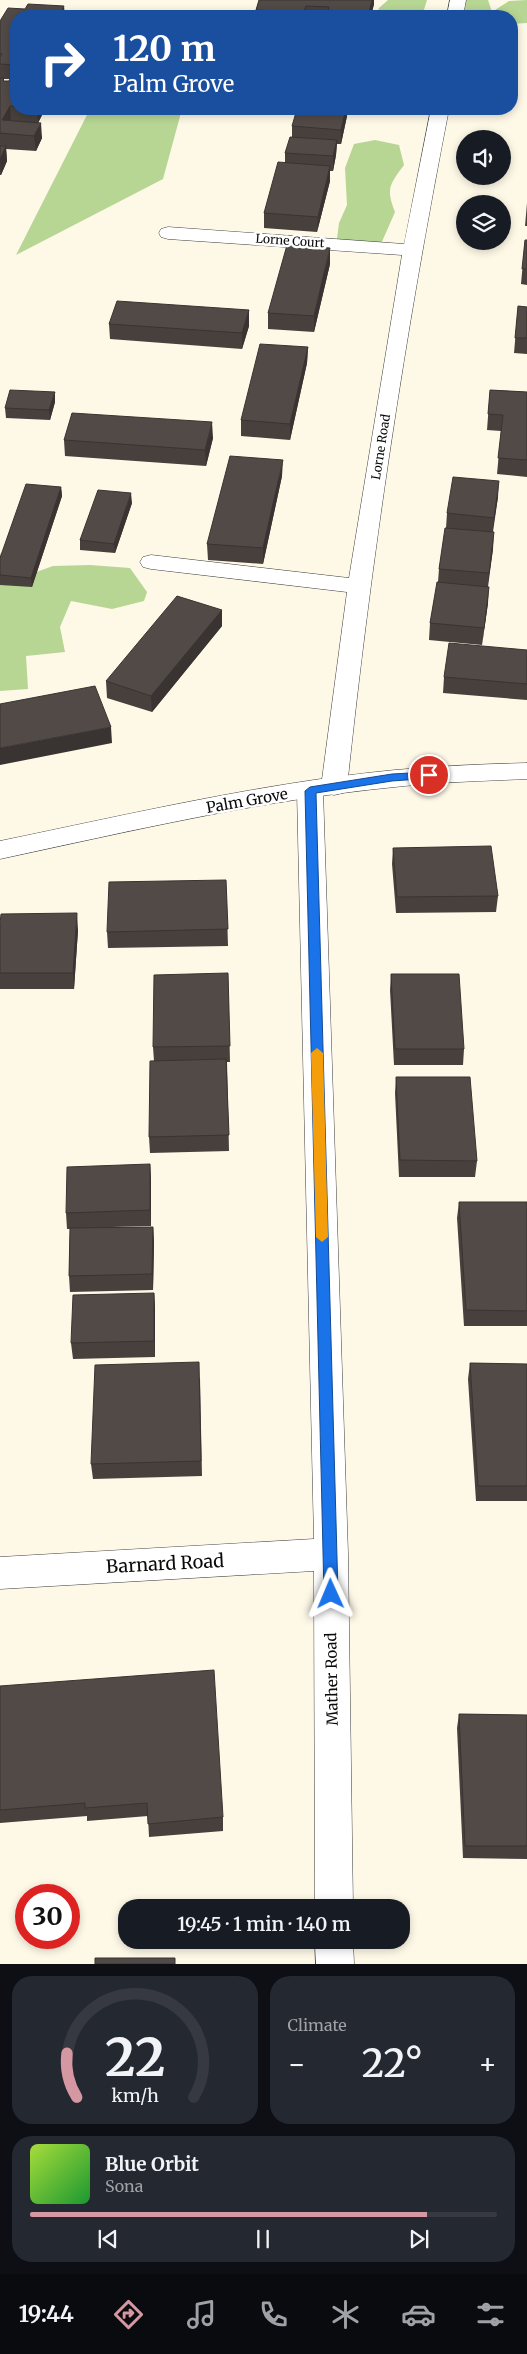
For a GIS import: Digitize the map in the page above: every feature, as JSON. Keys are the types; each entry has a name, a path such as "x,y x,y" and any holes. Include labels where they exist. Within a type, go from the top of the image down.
{"street":[{"name":"Lorne Road","path":"322,789 351,637 412,250 439,115"},
{"name":"Lorne Court","path":"168,233 412,250"},
{"path":"151,562 359,586"},
{"name":"Palm Grove","path":"0,850 186,812 392,777 527,771"},
{"name":"Mather Road","path":"322,789 334,1899"},
{"name":"Barnard Road","path":"0,1573 330,1554"},
{"path":"334,1949 335,1964"}],"green space":[{"path":"388,0 427,0 424,10 378,10"},
{"path":"466,0 488,0 491,10 465,10"},
{"path":"527,0 527,23 518,24 518,10 495,10 509,1"},
{"path":"87,115 180,115 163,179 16,255"},
{"path":"375,140 399,145 404,165 390,187 390,198 395,212 381,244 337,239 339,223 347,205 345,168 354,144"},
{"path":"0,553 17,579 53,566 90,565 130,568 147,592 144,601 112,609 71,601 60,627 65,652 26,656 28,689 0,691"}],"building":[{"path":"259,0 372,0 370,10 328,10 329,7 306,6 305,10 256,10"},
{"path":"28,4 64,6 62,10 10,10 10,65 0,64 2,54 0,53 0,21 8,8 25,9"},
{"path":"0,78 4,78 3,81 9,81 10,79 10,106 2,120 41,123 34,136 0,133"},
{"path":"295,115 345,115 341,130 292,126"},
{"path":"290,137 337,140 333,156 285,153"},
{"path":"0,146 6,146 0,160"},
{"path":"278,162 330,166 318,217 264,213"},
{"path":"525,240 527,240 527,269 522,269"},
{"path":"287,245 330,248 314,316 268,313"},
{"path":"117,301 249,310 242,333 109,324"},
{"path":"518,306 527,307 527,338 515,338"},
{"path":"260,344 308,347 290,424 241,420"},
{"path":"10,390 55,392 49,410 5,408"},
{"path":"490,390 527,392 527,460 498,458 503,415 488,414"},
{"path":"72,413 212,422 205,450 64,440"},
{"path":"230,456 283,460 263,548 207,544"},
{"path":"453,477 499,481 494,518 447,513"},
{"path":"26,484 61,487 31,578 0,575 0,558"},
{"path":"98,490 131,493 114,544 80,540"},
{"path":"445,528 494,532 489,573 439,569"},
{"path":"437,582 489,587 484,628 430,623"},
{"path":"177,596 222,610 151,696 106,681"},
{"path":"449,643 527,650 527,684 444,677"},
{"path":"95,686 111,727 0,748 0,704"},
{"path":"491,846 498,896 397,897 393,848"},
{"path":"226,880 228,929 107,932 109,882"},
{"path":"77,913 73,973 0,973 1,914"},
{"path":"228,973 230,1046 153,1047 154,975"},
{"path":"391,974 459,974 464,1049 395,1049"},
{"path":"226,1059 229,1135 149,1137 150,1061"},
{"path":"396,1077 470,1077 477,1161 400,1160"},
{"path":"150,1164 150,1210 66,1213 67,1167"},
{"path":"459,1202 527,1202 527,1311 466,1310"},
{"path":"153,1227 152,1274 69,1276 70,1228"},
{"path":"154,1293 154,1341 71,1343 73,1295"},
{"path":"199,1362 201,1461 91,1464 95,1365"},
{"path":"470,1363 527,1364 527,1486 478,1486"},
{"path":"214,1670 223,1817 148,1824 147,1803 85,1808 85,1803 0,1810 0,1686"},
{"path":"459,1714 527,1715 527,1846 465,1846"},
{"path":"95,1958 175,1958 175,1964 95,1964"}],"slow traffic":[{"path":"317,1053 322,1237"}],"route":[{"path":"331,1594 310,791 392,777 429,775"}]}
